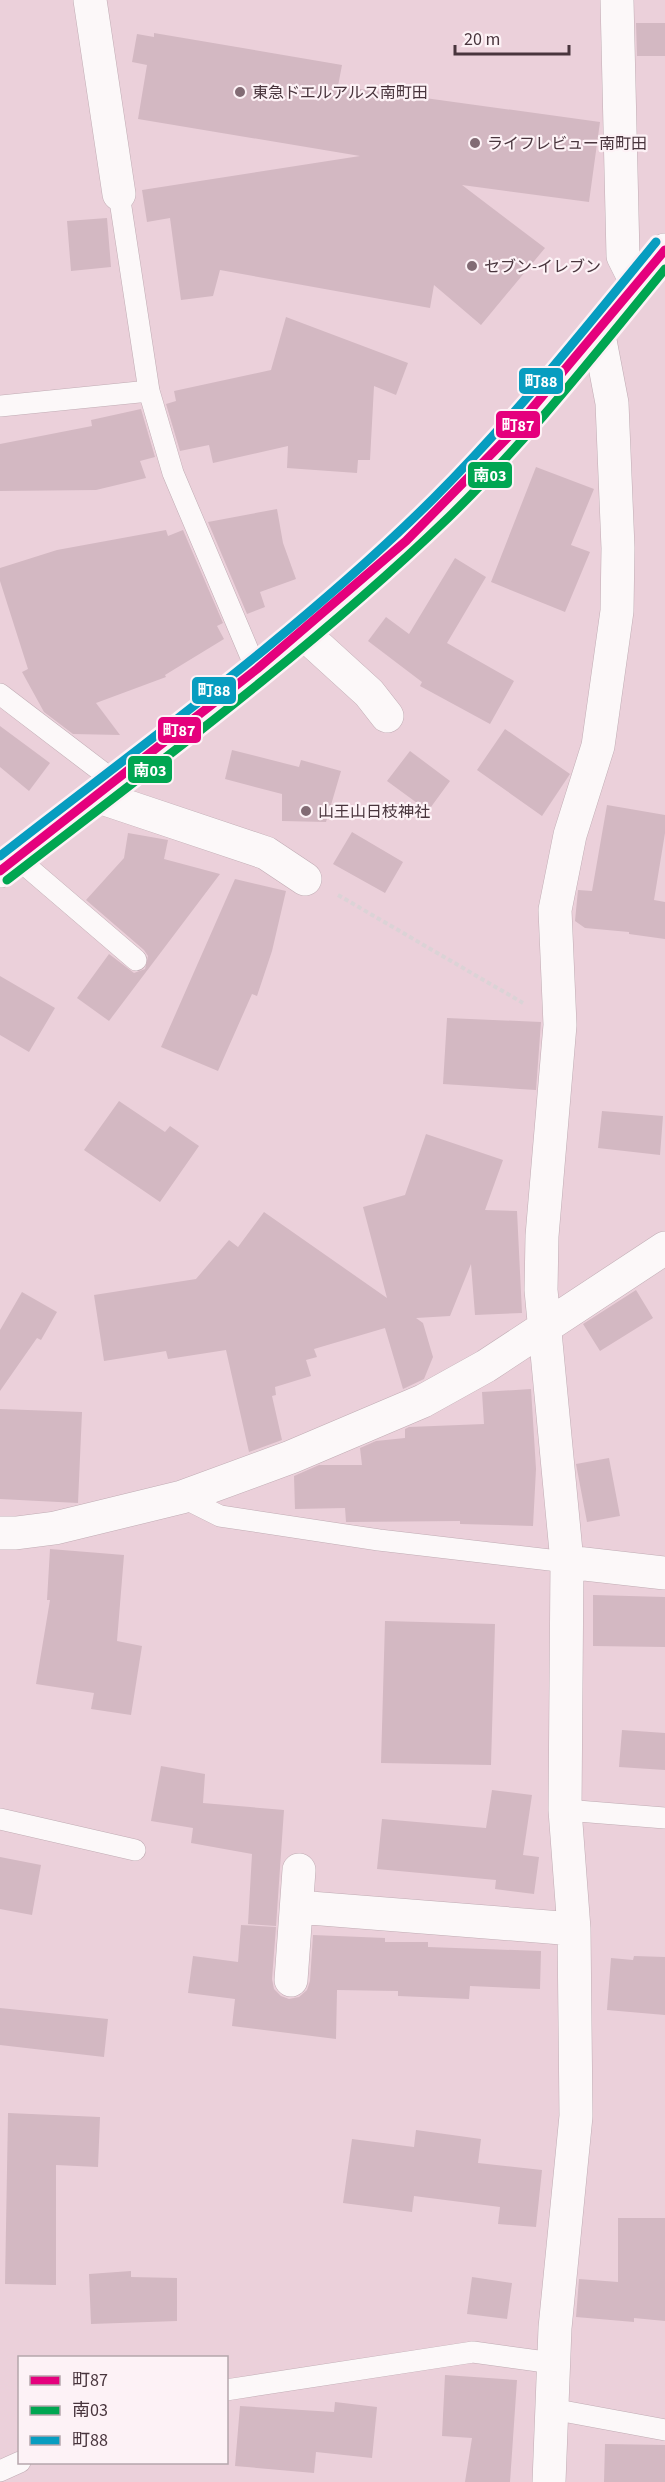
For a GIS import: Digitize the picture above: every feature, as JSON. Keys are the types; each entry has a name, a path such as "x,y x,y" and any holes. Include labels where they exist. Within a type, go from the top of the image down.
{"street":[{"path":"90,0 119,194"},
{"path":"617,0 623,256 637,284"},
{"path":"9,865 302,632 407,540 514,433 665,250"},
{"path":"549,2482 553,2363 576,2116 574,1929 565,1810 567,1562 541,1290 542,1236 560,1025 555,910 570,835 598,746 617,612 618,548 612,403 598,330"},
{"path":"302,632 369,693 387,716"},
{"path":"105,788 266,853 305,879"},
{"path":"0,1533 55,1528 182,1497 291,1456 423,1401 486,1366 665,1248"},
{"path":"567,1562 665,1573"},
{"path":"291,1980 299,1870"},
{"path":"297,1907 574,1929"}],"lane":[{"path":"119,194 149,391 173,472 256,669"},
{"path":"0,406 149,391"},
{"path":"0,694 105,788"},
{"path":"9,865 136,960"},
{"path":"182,1497 220,1516 379,1540 567,1562"},
{"path":"565,1810 665,1818"},
{"path":"0,1819 135,1850"},
{"path":"228,2390 473,2352 553,2363"},
{"path":"552,2409 665,2430"},
{"path":"0,2471 18,2464"}],"path":[{"path":"305,879 326,887 560,1025"}],"building":[{"path":"636,23 665,23 665,56 637,56"},
{"path":"154,33 342,65 338,86 600,122 589,202 462,185 545,248 481,325 434,285 430,308 220,270 213,296 181,300 170,218 147,222 142,190 360,156 138,119 147,65 132,62 137,34 154,37"},
{"path":"107,218 111,267 71,271 67,221"},
{"path":"286,317 408,363 396,395 374,386 370,460 358,460 357,473 287,468 288,446 213,463 209,445 180,451 166,404 176,401 174,391 271,370"},
{"path":"141,409 155,457 140,461 146,478 96,490 0,491 0,444 92,426 91,420"},
{"path":"536,467 594,489 571,545 590,552 565,612 491,582"},
{"path":"277,509 283,543 296,579 260,592 265,607 247,614 208,522"},
{"path":"166,530 168,536 183,530 223,623 217,626 224,639 165,675 166,677 96,703 120,735 73,734 44,712 22,672 28,669 0,581 0,568 57,550"},
{"path":"455,558 486,577 447,643 514,681 490,724 420,686 422,682 368,641 386,617 409,634"},
{"path":"0,726 50,763 29,791 0,767"},
{"path":"505,729 570,774 542,816 477,770"},
{"path":"232,750 299,767 301,760 341,771 326,822 282,821 282,794 225,779"},
{"path":"410,751 450,781 428,811 387,781"},
{"path":"607,805 665,815 665,833 654,900 665,902 665,939 629,934 629,932 585,928 575,921 578,890 592,891"},
{"path":"352,832 403,862 385,893 333,864"},
{"path":"128,833 168,840 164,859 220,874 109,1021 77,998 109,954 134,973 145,969 148,956 86,900 124,858"},
{"path":"235,879 286,891 272,951 257,996 252,994 218,1071 161,1047"},
{"path":"0,976 55,1008 29,1052 0,1035"},
{"path":"447,1018 541,1022 536,1090 443,1084"},
{"path":"119,1101 165,1132 170,1126 199,1146 160,1202 84,1150"},
{"path":"602,1111 663,1116 660,1155 598,1148"},
{"path":"426,1134 503,1160 485,1210 517,1211 522,1313 475,1315 471,1264 450,1316 416,1318 423,1323 433,1357 424,1379 403,1389 385,1328 314,1349 317,1357 306,1360 311,1376 275,1387 276,1395 272,1396 282,1440 249,1452 226,1350 168,1359 166,1351 104,1361 94,1295 196,1279 229,1240 238,1247 264,1212 387,1298 363,1207 405,1195"},
{"path":"636,1290 653,1318 600,1351 583,1324"},
{"path":"22,1292 57,1312 41,1340 37,1338 0,1391 0,1330"},
{"path":"531,1389 536,1469 533,1526 460,1524 460,1521 346,1522 345,1508 295,1509 294,1476 319,1465 362,1465 360,1448 376,1441 405,1438 405,1429 409,1427 484,1424 482,1392"},
{"path":"0,1409 82,1412 78,1503 0,1499"},
{"path":"609,1458 620,1516 587,1522 576,1464"},
{"path":"50,1549 124,1555 117,1641 142,1646 131,1715 91,1709 94,1693 36,1684 50,1600 47,1600"},
{"path":"593,1595 665,1597 665,1647 593,1646"},
{"path":"385,1621 495,1624 491,1765 381,1763"},
{"path":"622,1730 665,1733 665,1770 619,1767"},
{"path":"161,1766 205,1774 203,1803 284,1810 276,1926 248,1924 252,1854 191,1843 193,1828 151,1821"},
{"path":"492,1790 532,1795 523,1855 539,1857 534,1894 495,1889 496,1880 377,1869 382,1819 486,1828"},
{"path":"0,1857 41,1865 32,1915 0,1909"},
{"path":"241,1925 276,1927 272,1979 274,1989 281,1996 289,1999 299,1997 307,1990 310,1981 313,1935 385,1938 385,1942 428,1942 428,1947 541,1951 540,1989 470,1986 469,1999 398,1996 398,1991 337,1990 336,2039 232,2026 235,1999 188,1993 193,1956 238,1962"},
{"path":"634,1956 665,1957 665,2015 607,2010 611,1958 633,1960"},
{"path":"0,2008 108,2019 104,2057 0,2045"},
{"path":"8,2113 100,2117 98,2167 56,2165 56,2285 5,2284"},
{"path":"416,2130 481,2139 478,2163 542,2170 536,2227 498,2224 500,2207 414,2196 412,2212 343,2203 352,2139 414,2147"},
{"path":"618,2218 665,2218 665,2321 634,2318 634,2322 576,2317 579,2279 618,2282"},
{"path":"131,2271 131,2277 177,2278 177,2321 91,2324 89,2274"},
{"path":"472,2277 512,2283 507,2319 467,2314"},
{"path":"445,2375 517,2380 510,2482 465,2482 472,2438 442,2436"},
{"path":"335,2402 377,2407 372,2458 316,2452 314,2473 235,2466 240,2406 334,2412"},
{"path":"605,2444 665,2445 665,2482 604,2482"}],"transit line":[{"name":"町88","path":"0,856 222,684 331,594 383,547 463,469 548,374 656,242"},
{"name":"町87","path":"0,871 257,669 406,541 508,437 665,250"},
{"name":"南03","path":"7,880 288,660 396,567 505,459 665,269"}],"place":[{"name":"東急ドエルアルス南町田","path":"240,92"},
{"name":"ライフレビュー南町田","path":"475,143"},
{"name":"セブン-イレブン","path":"472,266"},
{"name":"山王山日枝神社","path":"306,811"}]}
